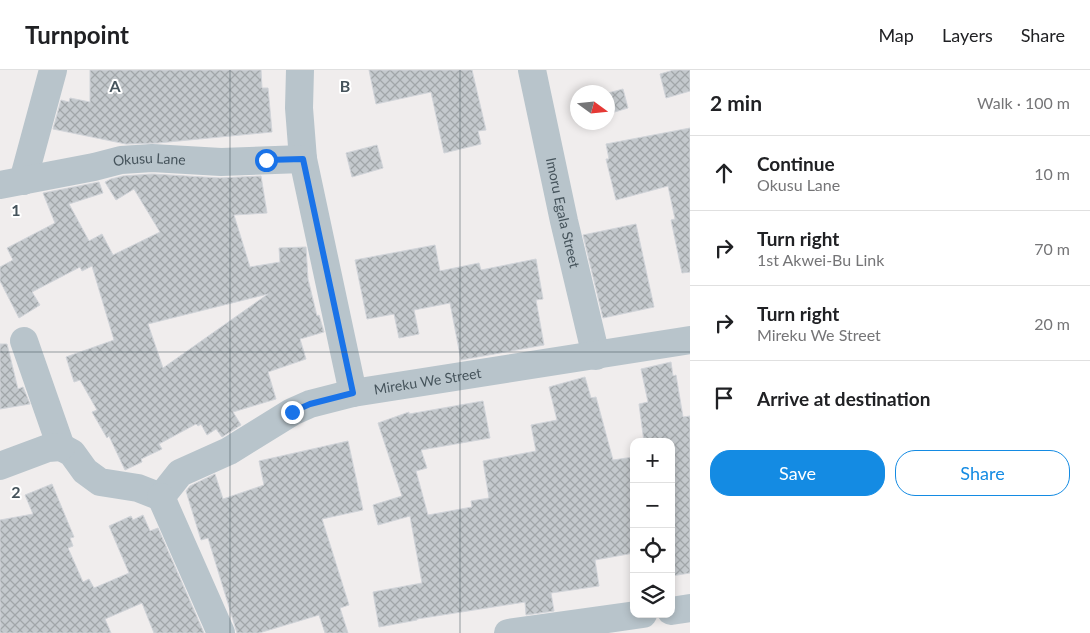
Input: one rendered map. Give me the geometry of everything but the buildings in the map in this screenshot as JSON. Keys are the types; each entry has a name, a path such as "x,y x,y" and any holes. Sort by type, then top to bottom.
{"street":[{"path":"12,183 54,70"},
{"path":"300,70 298,108 303,159 353,393"},
{"name":"Imoru Egala Street","path":"532,70 564,221 596,356"},
{"name":"Okusu Lane","path":"12,183 121,160 152,158 221,162 303,159"},
{"name":"Mireku We Street","path":"161,496 180,473 229,451 292,412 310,404 353,393 690,340"},
{"path":"24,341 62,447"},
{"path":"0,466 48,448 62,447 72,453 85,471 100,482 138,488 161,496 221,633"},
{"path":"675,610 690,608"},
{"path":"508,633 630,616"}],"route":[{"path":"266,160 303,159 353,393 329,398 292,412"}]}
